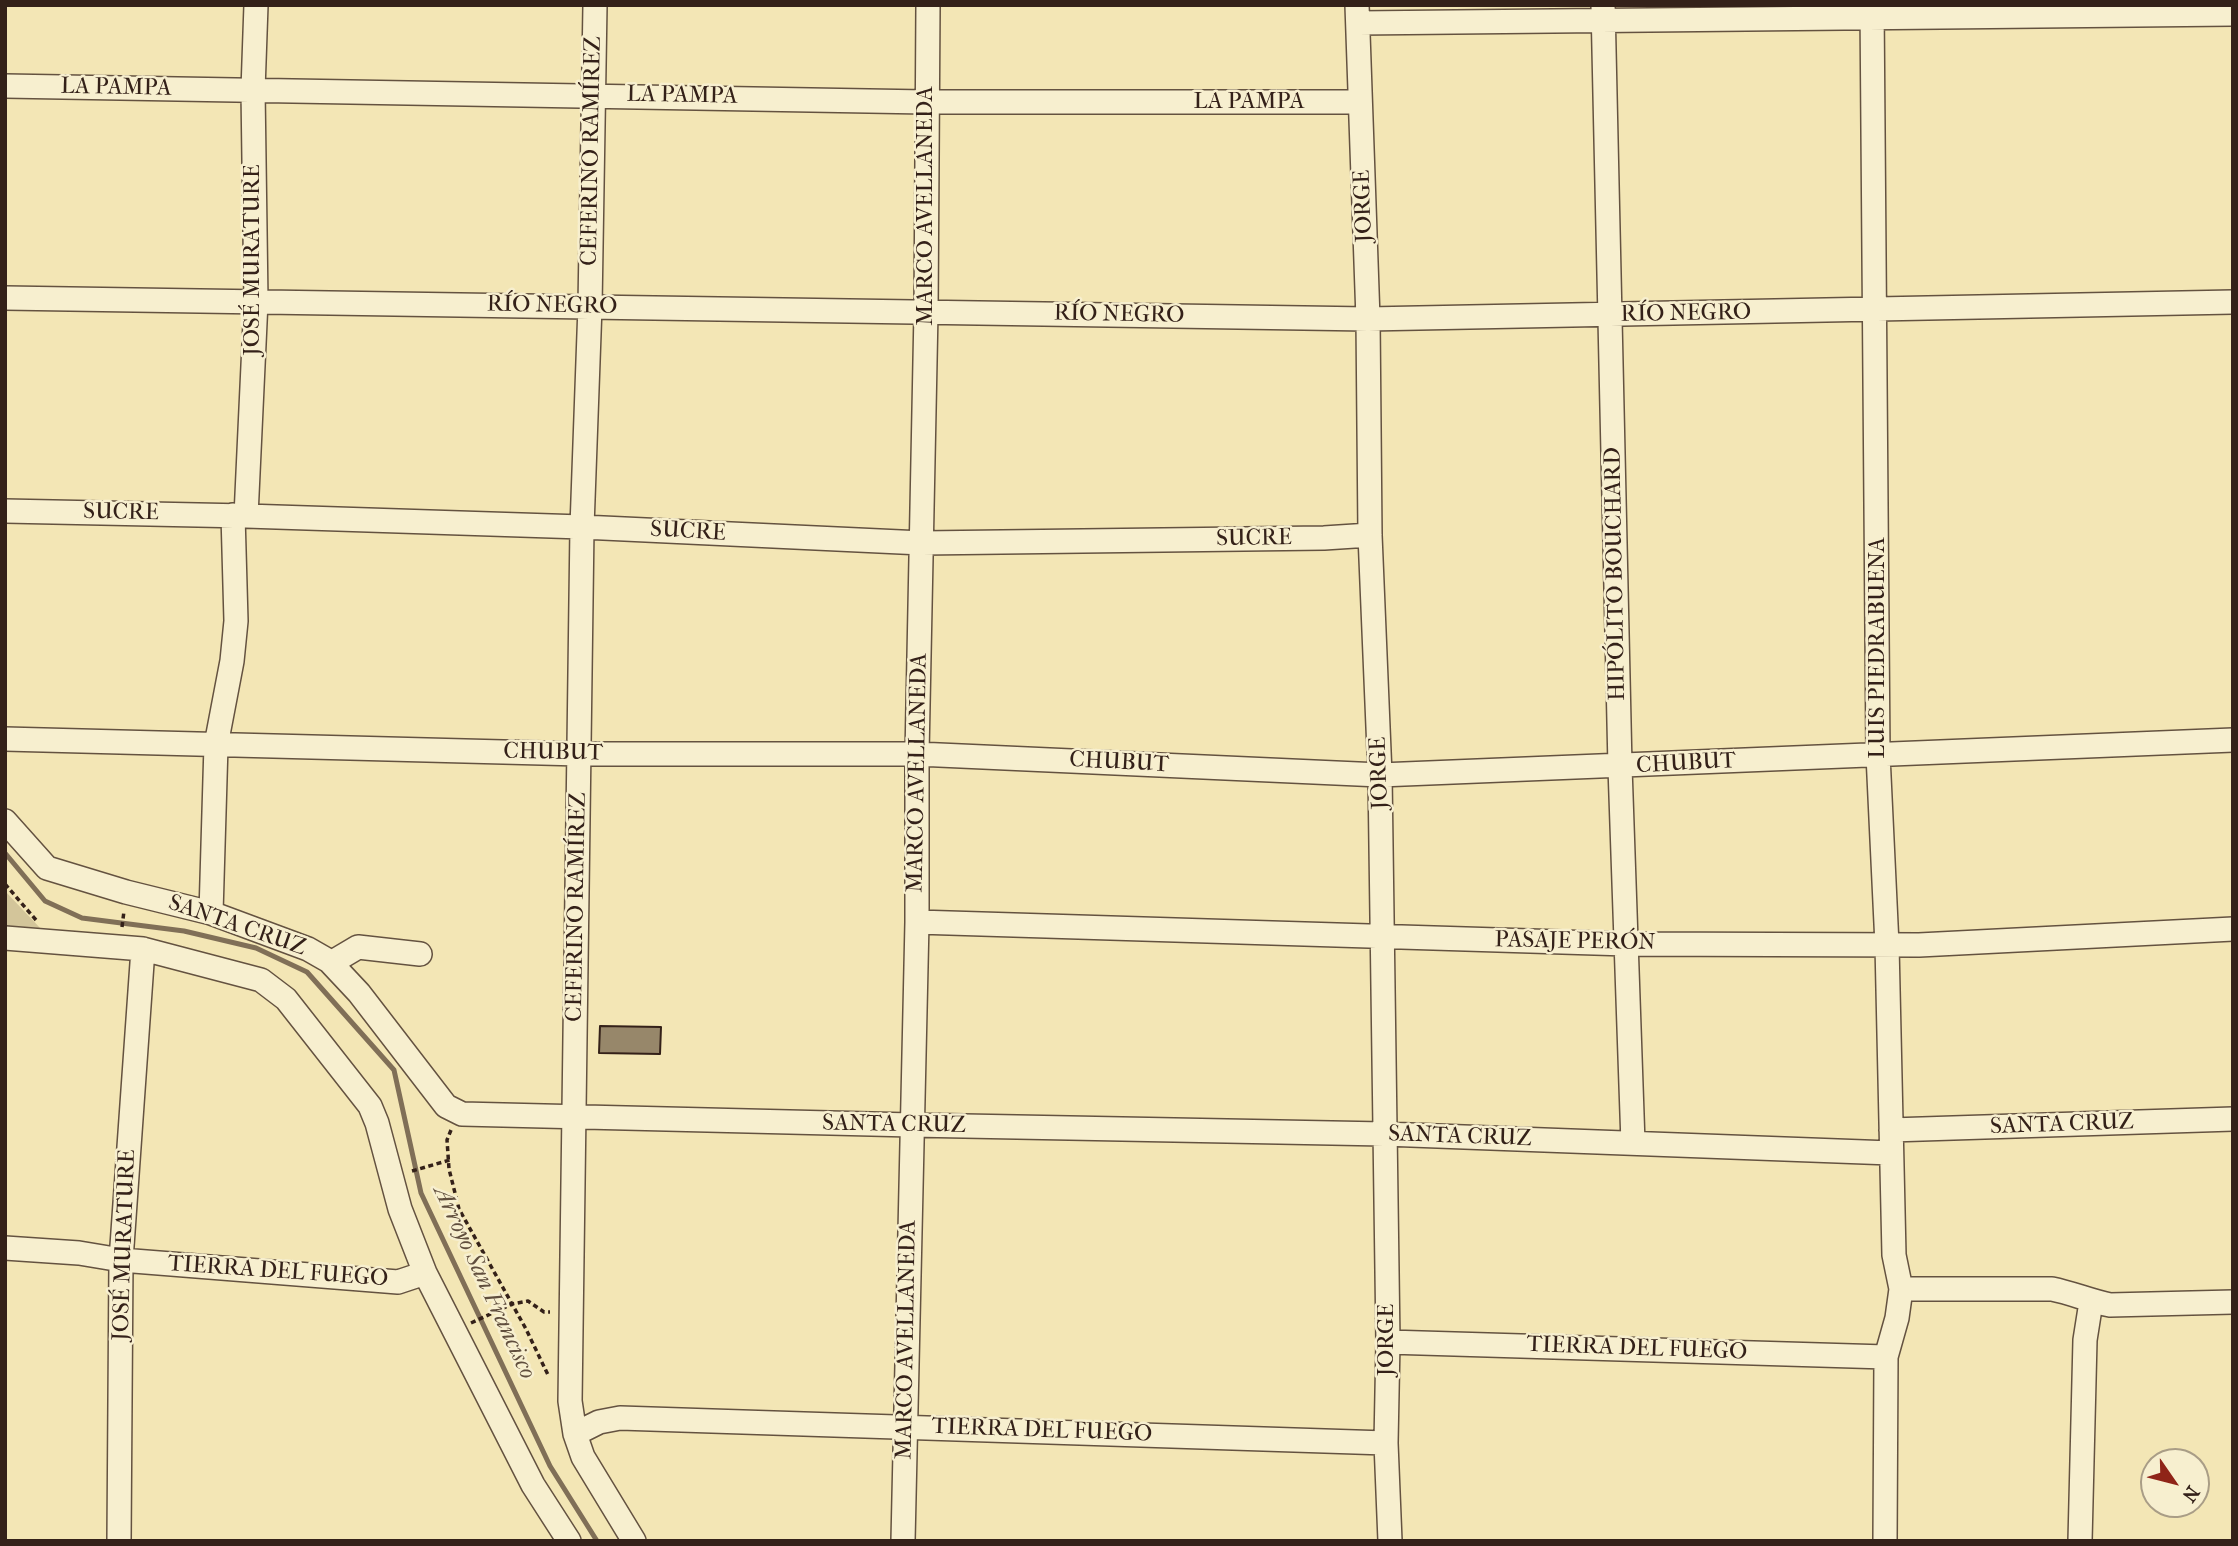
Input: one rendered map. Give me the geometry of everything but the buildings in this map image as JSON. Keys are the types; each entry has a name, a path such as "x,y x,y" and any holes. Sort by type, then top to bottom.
{"street":[{"name":"JOSÉ MURATURE","path":"211,913 216,745 232,661 236,621 239,515 256,301 253,90 256,5"},
{"name":"CEFERINO RAMÍREZ","path":"594,5 590,306 582,527 570,1401 575,1434 583,1457 634,1541"},
{"name":"MARCO AVELLANEDA","path":"903,1541 917,922 928,5"},
{"path":"1358,14 1872,11 2233,14"},
{"name":"LUIS PIEDRABUENA","path":"1872,11 1878,755 1887,945 1895,1255 1901,1289"},
{"name":"HIPÓLITO BOUCHARD","path":"1603,13 1620,767 1633,1143"},
{"name":"JORGE","path":"1358,14 1368,319 1370,535 1380,775 1387,1443 1391,1541"},
{"name":"LA PAMPA","path":"5,86 593,94 926,102 1360,102"},
{"name":"RÍO NEGRO","path":"5,298 1368,319 2233,302"},
{"name":"SUCRE","path":"5,511 239,515 922,543 1324,538 1370,535"},
{"name":"CHUBUT","path":"5,739 580,754 917,754 1380,775 2233,740"},
{"name":"SANTA CRUZ","path":"5,821 47,868 126,892 211,913 308,948 331,963 359,993 446,1107 459,1113 1384,1134 1633,1143 1891,1142 2233,1119"},
{"name":"PASAJE PERÓN","path":"917,922 1627,944 1887,945 2233,929"},
{"name":"SANTA CRUZ","path":"5,938 143,949 261,980 275,988 286,999 370,1106 400,1209 425,1273 533,1485 569,1541"},
{"path":"331,963 358,947 420,954"},
{"name":"JOSÉ MURATURE","path":"119,1541 121,1260 143,949"},
{"name":"TIERRA DEL FUEGO","path":"5,1248 398,1282 425,1273"},
{"path":"1885,1541 1886,1357 1897,1318 1901,1289 2052,1289 2068,1292 2091,1302 2110,1305 2233,1303"},
{"path":"2080,1541 2085,1340 2091,1302"},
{"name":"TIERRA DEL FUEGO","path":"1388,1342 1886,1357"},
{"name":"TIERRA DEL FUEGO","path":"575,1434 599,1422 620,1418 1387,1443"}],"path":[{"path":"120,935 124,910"},
{"path":"459,1113 447,1140 449,1169 459,1209 512,1304 552,1385"},
{"path":"391,1177 450,1160"},
{"path":"469,1324 512,1304 528,1301 544,1311 571,1312"}],"shaded area":[{"path":"5,891 42,930 5,926"}],"waterway":[{"name":"Arroyo San Francisco","path":"5,853 45,901 82,918 184,931 256,948 307,972 394,1070 421,1193 550,1466 597,1541"}]}
